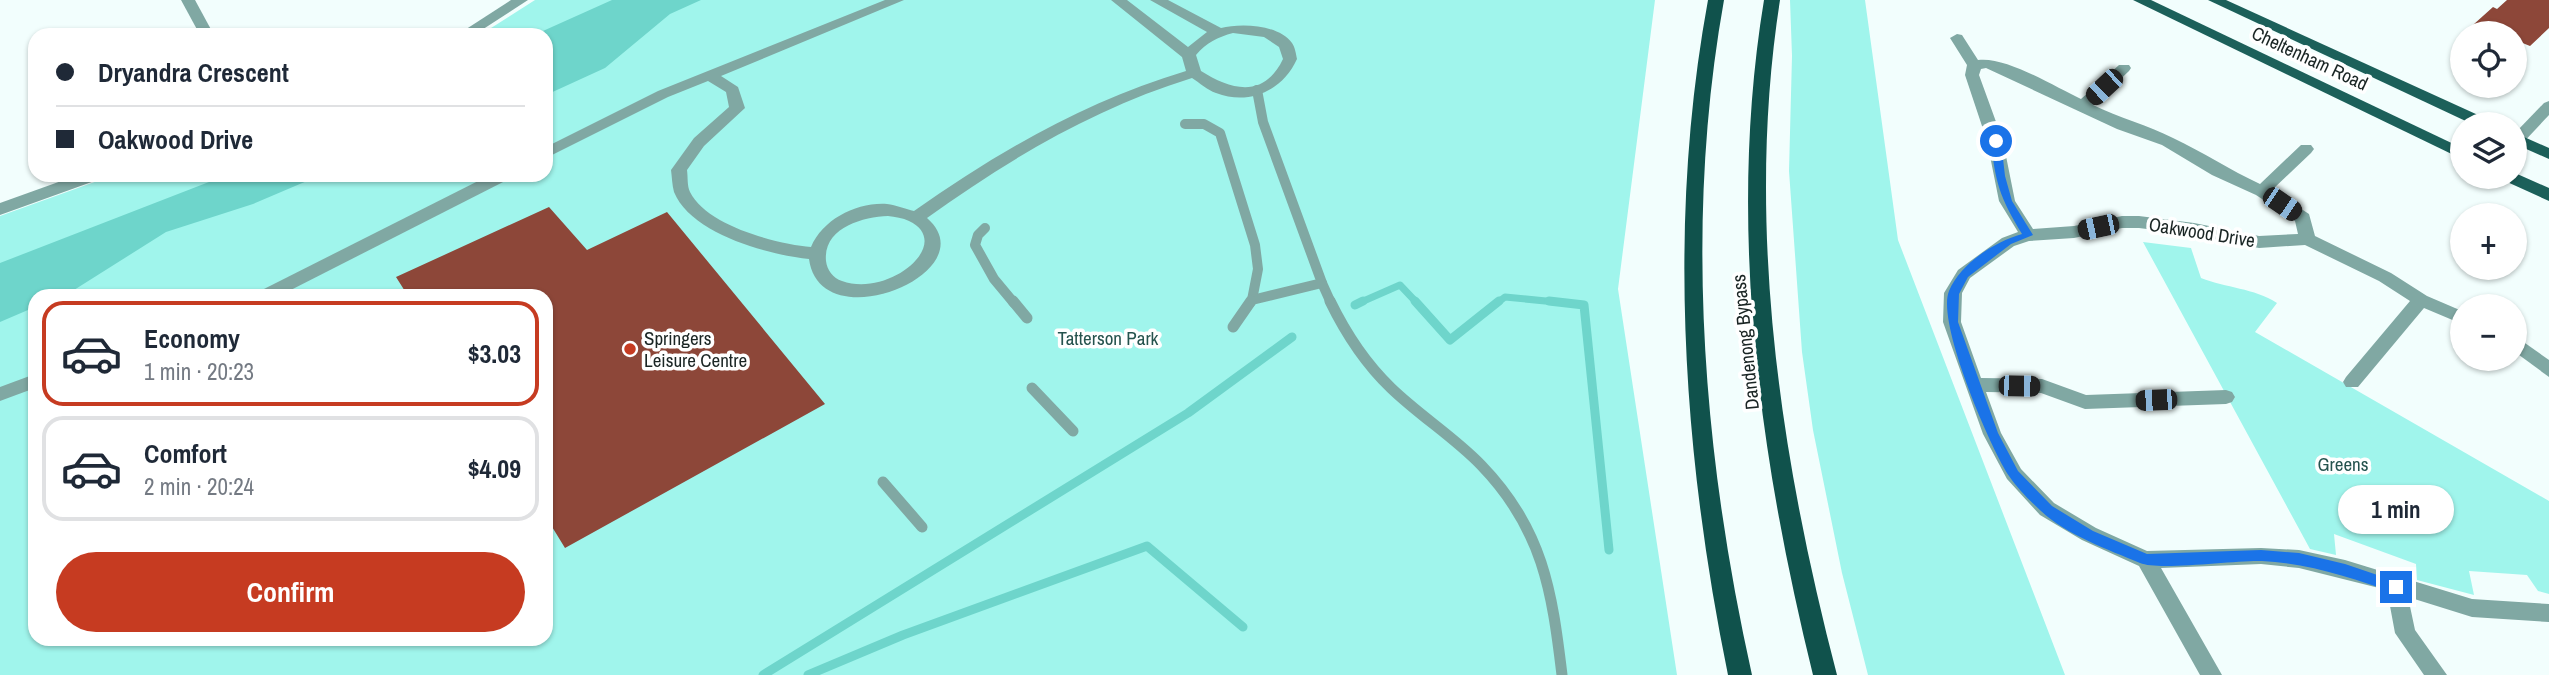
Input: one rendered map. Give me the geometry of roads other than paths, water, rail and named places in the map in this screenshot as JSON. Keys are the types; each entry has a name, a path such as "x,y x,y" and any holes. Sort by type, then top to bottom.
{"highway":[{"path":"1716,0 1697,117 1694,295 1701,413 1712,517 1729,629 1740,675"},
{"name":"Dandenong Bypass","path":"1772,0 1758,116 1757,206 1761,295 1788,505 1825,675"}],"main road":[{"name":"Cheltenham Road","path":"2140,0 2450,148"},
{"name":"Cheltenham Road","path":"2215,0 2458,112"},
{"path":"2527,145 2549,155"},
{"path":"2527,185 2549,195"}],"street":[{"path":"188,0 203,28"},
{"path":"475,28 521,0"},
{"path":"553,149 663,94 897,0"},
{"path":"1118,0 1189,55 1194,73 1203,81 1228,91 1257,90 1272,85 1283,77 1290,67 1291,57 1287,47 1278,38 1250,29 1218,32 1198,43 1189,55"},
{"path":"1157,0 1218,32"},
{"path":"1957,38 1973,65 1972,75 1996,141 2000,176 2007,201 2028,235"},
{"path":"1973,65 1987,63 2010,71 2122,125 2168,141 2218,171 2262,191 2303,218 2307,239"},
{"path":"2083,106 2124,68"},
{"path":"918,217 1013,151 1093,112 1194,73"},
{"path":"708,75 733,90 737,108 699,142 679,170 682,194 699,214 747,239 799,253 817,254"},
{"path":"2527,132 2543,121 2549,106"},
{"path":"2262,191 2306,149"},
{"path":"0,209 75,182"},
{"path":"278,289 489,182"},
{"path":"868,211 901,211 918,217 925,223 933,239 931,254 918,273 906,281 873,291 855,291 837,287 823,277 816,263 817,254 825,234 835,226 868,211"},
{"name":"Oakwood Drive","path":"2450,313 2307,239 2259,242 2152,222 2122,222 2074,232 2028,235 2008,242 1964,274 1953,293 1952,322 1992,434 2014,474 2048,509 2089,534 2146,560 2261,556 2299,559 2345,569 2396,587 2472,608 2549,613"},
{"path":"2352,382 2421,300"},
{"path":"2527,352 2549,370"},
{"path":"0,394 28,384"},
{"path":"1974,385 2042,386 2085,402 2226,397"},
{"path":"2146,560 2211,675"},
{"path":"2396,587 2405,633 2436,675"}],"lane":[{"path":"1257,90 1263,122 1339,324 1360,356 1392,390 1446,432 1493,477 1526,527 1549,586 1562,675"},
{"path":"1185,124 1199,122 1220,133 1255,245 1258,269 1252,300 1233,327"},
{"path":"985,228 978,235 975,245 994,279 1027,318"},
{"path":"1252,300 1322,283"},
{"path":"1032,388 1073,431"},
{"path":"883,482 922,527"}],"waterway":[{"path":"1359,303 1400,285 1417,303"},
{"path":"1497,303 1505,297 1566,303"},
{"path":"1359,303 1363,301"},
{"path":"1415,301 1450,340 1499,301"},
{"path":"1549,301 1584,305 1609,550"},
{"path":"1355,305 1359,303"},
{"path":"763,675 1188,413 1292,337"},
{"path":"808,675 903,635 1147,546 1243,627"}],"place":[{"name":"Springers Leisure Centre","path":"630,349"}],"park label":[{"name":"Tatterson Park","path":"1108,338"},
{"name":"Greens","path":"2343,464"}]}
